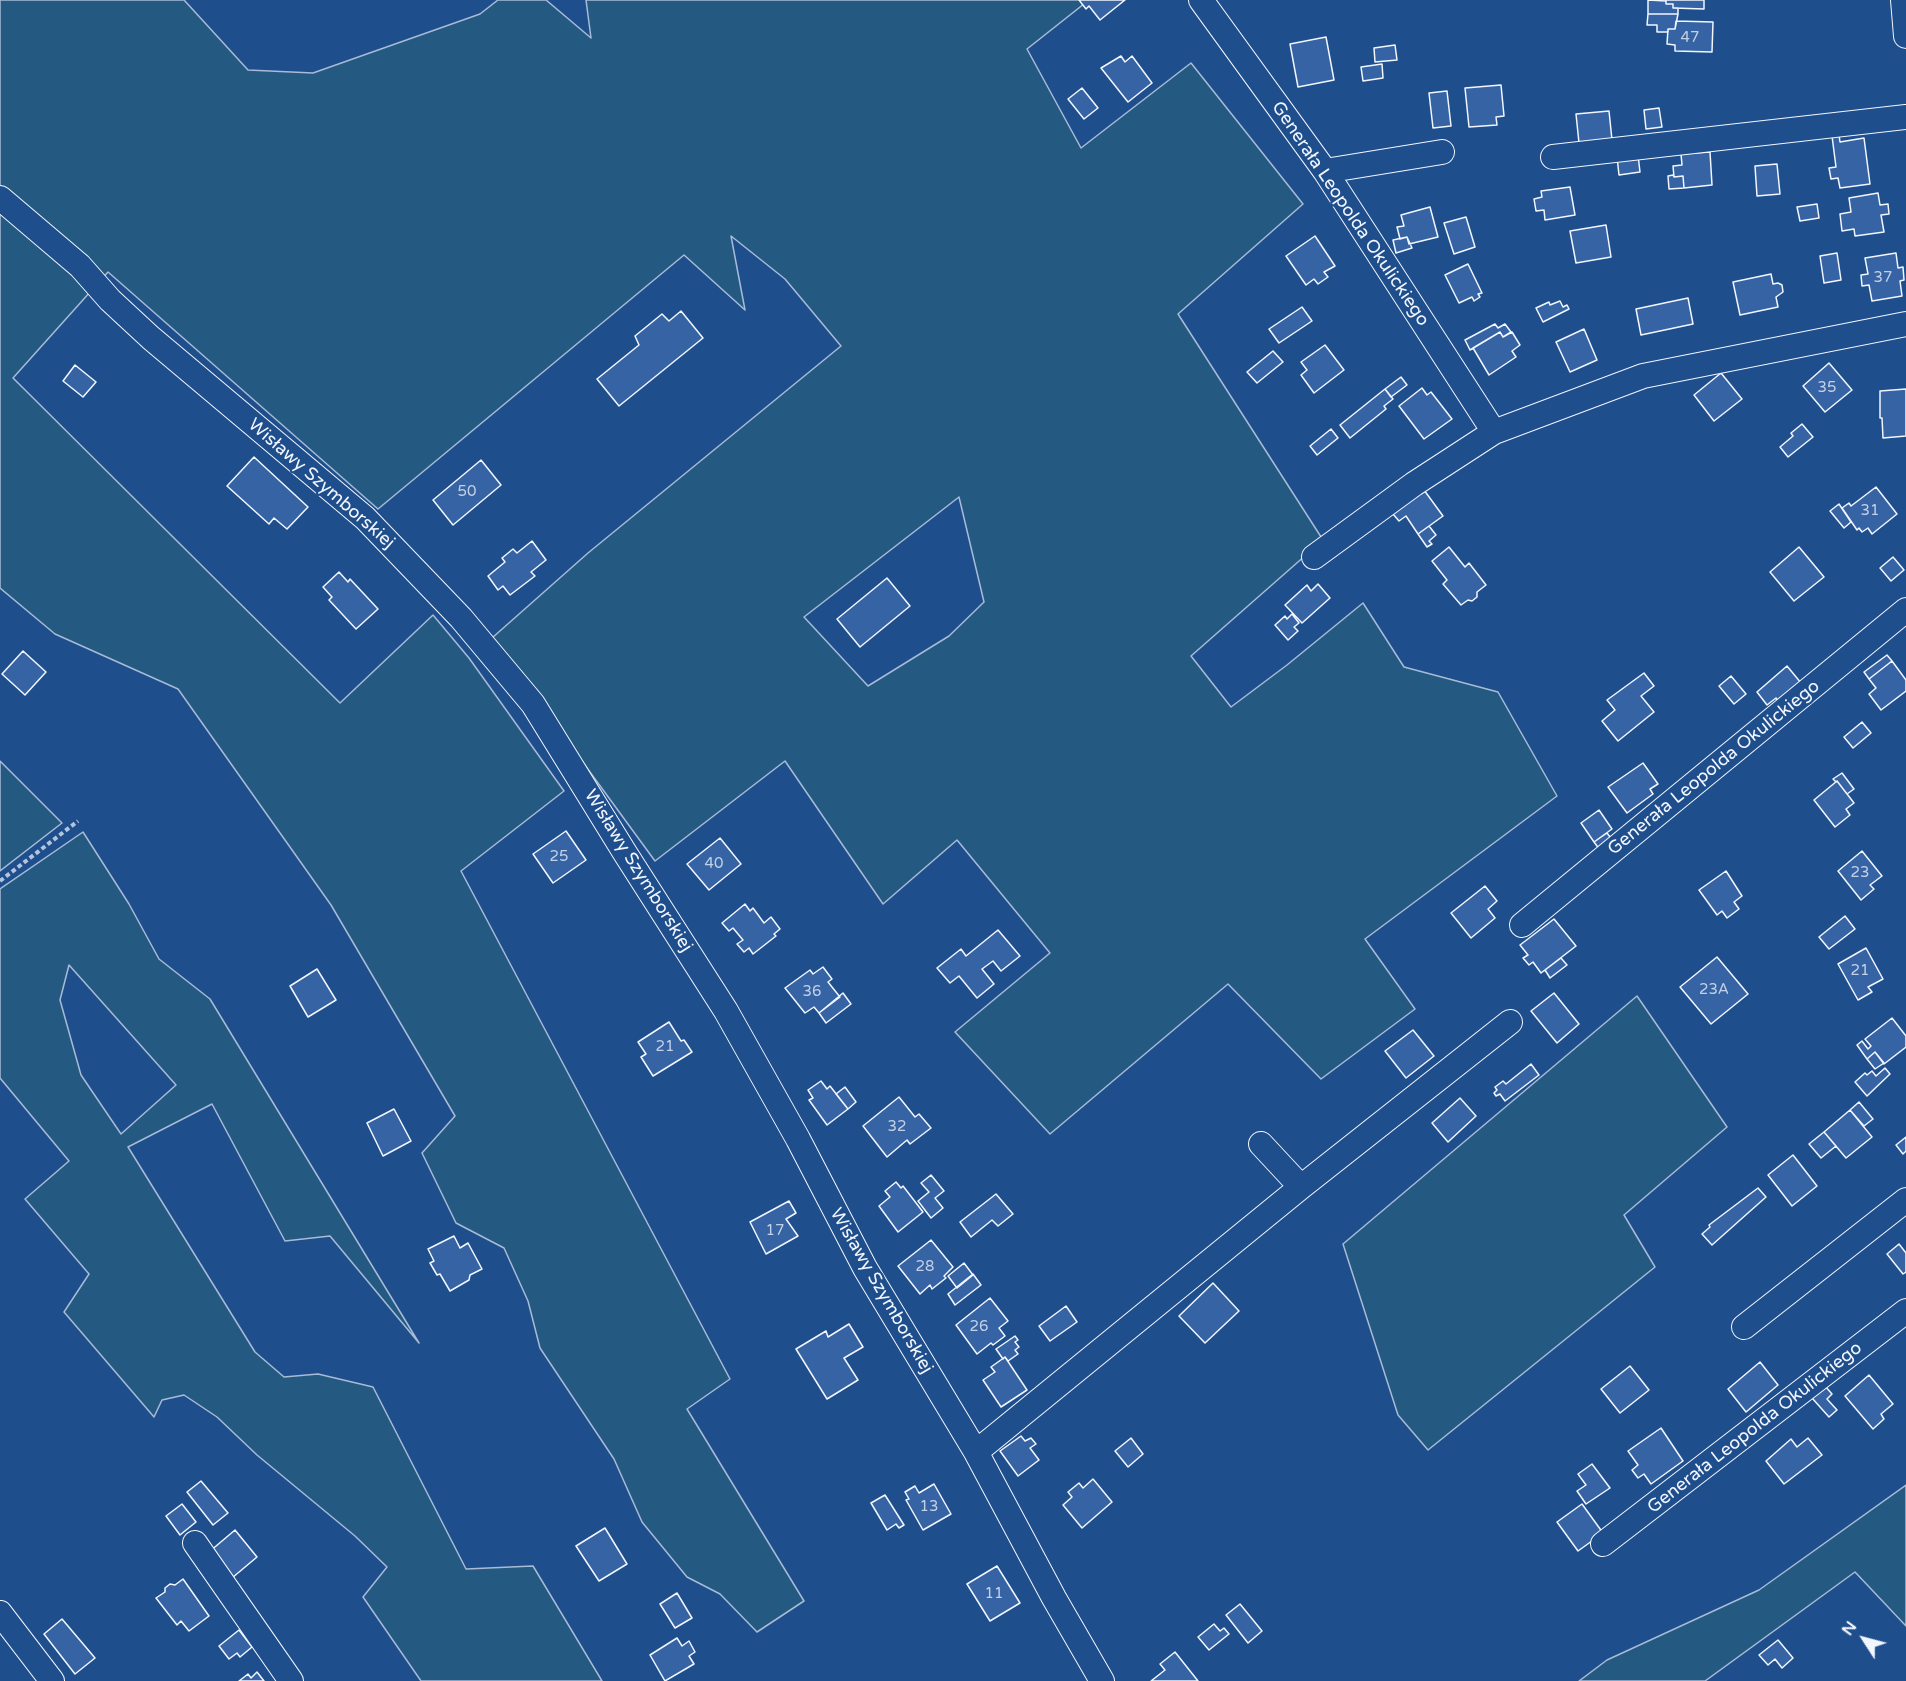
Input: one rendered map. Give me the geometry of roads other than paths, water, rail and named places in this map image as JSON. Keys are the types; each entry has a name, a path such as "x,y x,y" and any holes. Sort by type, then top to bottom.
{"street":[{"name":"Generała Leopolda Okulickiego","path":"1201,0 1325,171 1494,432"},
{"path":"1903,0 1906,36"},
{"path":"1553,158 1906,117"},
{"path":"1325,171 1442,152"},
{"name":"Wisławy Szymborskiej","path":"0,198 80,266 110,300 151,338 365,518 461,618 534,704 625,853 726,1011 798,1139 865,1268 976,1452 1053,1598 1102,1681"},
{"path":"1314,557 1414,484 1494,432 1643,376 1906,324"},
{"name":"Generała Leopolda Okulickiego","path":"1522,925 1906,610"},
{"path":"976,1452 1301,1187 1510,1022"},
{"path":"1261,1144 1301,1187"},
{"path":"1744,1327 1906,1200"},
{"name":"Generała Leopolda Okulickiego","path":"1603,1544 1906,1311"},
{"path":"195,1543 291,1681"},
{"path":"0,1613 52,1681"}]}
